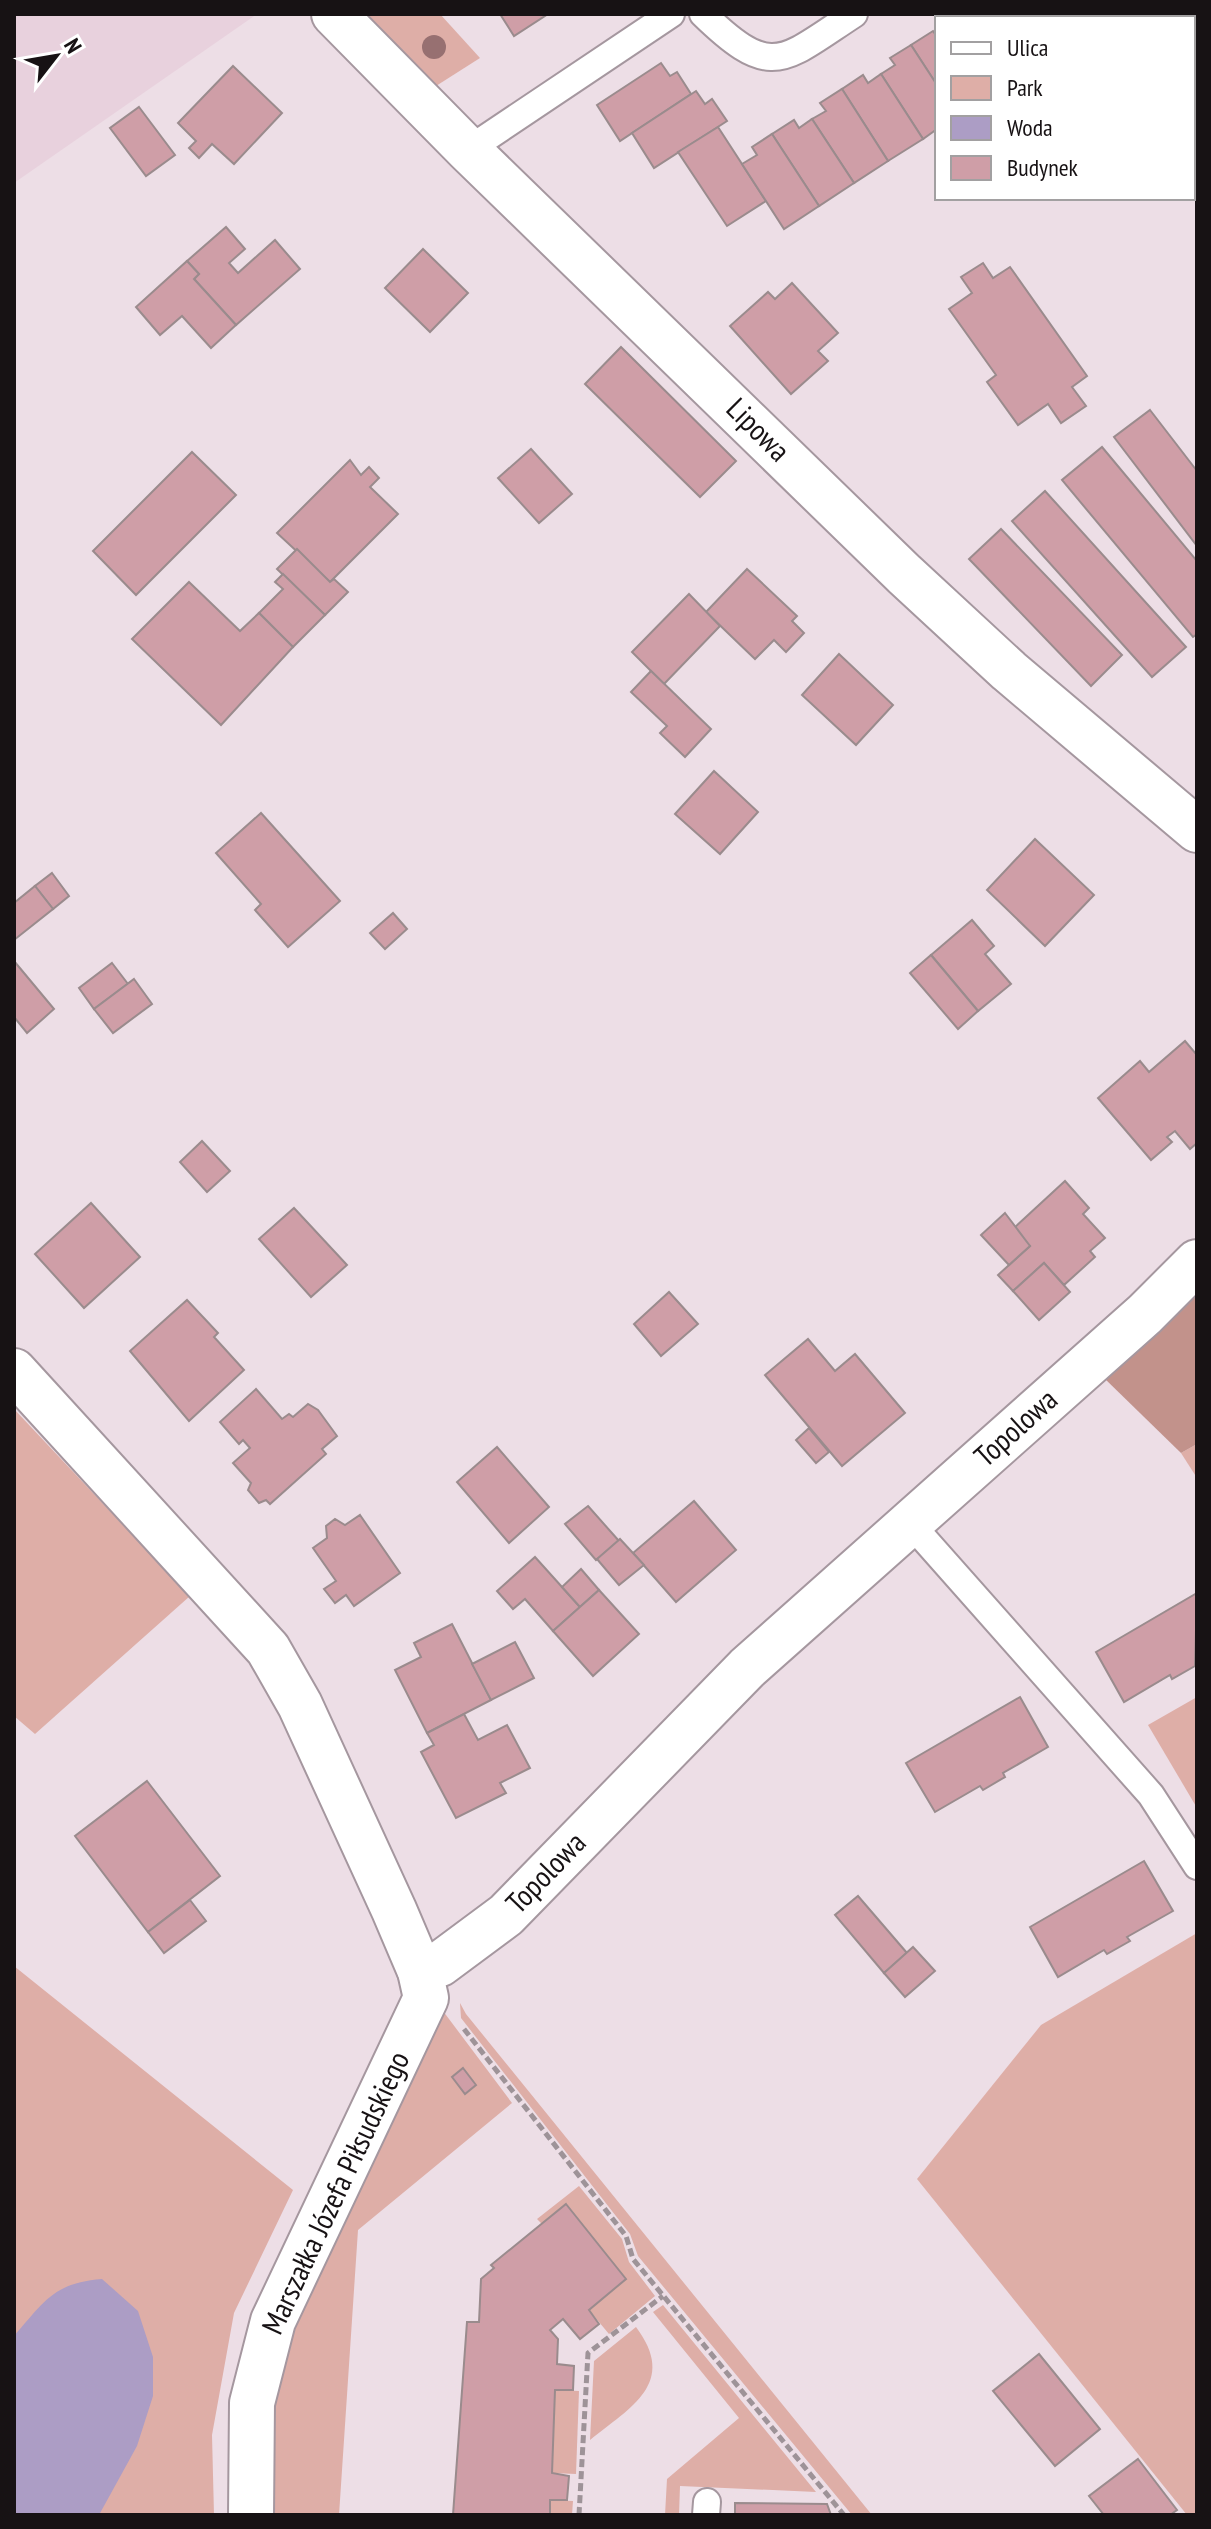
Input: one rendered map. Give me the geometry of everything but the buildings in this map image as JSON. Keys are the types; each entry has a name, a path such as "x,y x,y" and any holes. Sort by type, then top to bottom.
{"street":[{"name":"Lipowa","path":"334,14 468,150 904,574 1009,671 1196,827"},
{"name":"Topolowa","path":"430,1967 506,1915 747,1668 1145,1314 1197,1262"},
{"path":"14,1371 268,1649 300,1705 430,1967"},
{"name":"Marszałka Józefa Piłsudskiego","path":"251,2515 249,2443 259,2363 291,2281 426,1998 430,1967"}],"lane":[{"path":"468,150 671,14"},
{"path":"703,14 733,43 755,56 778,59 799,50 854,14"},
{"path":"910,1523 1151,1795 1197,1866"}],"path":[{"path":"430,1967 454,2017 626,2236 633,2259 844,2515"},
{"path":"579,2515 588,2353 663,2296"}],"shaded area":[{"path":"14,14 257,14 14,183"},
{"path":"1197,1286 1197,1444 1181,1453 1103,1377"}],"green space":[{"path":"365,14 440,14 480,58 436,86"},
{"path":"14,1409 190,1596 35,1734 14,1716"},
{"path":"1197,1444 1197,1478 1181,1453"},
{"path":"1197,1697 1197,1808 1148,1725"},
{"path":"1197,1933 1197,2515 1187,2515 917,2179 1041,2025"},
{"path":"14,1966 293,2190 234,2313 212,2435 214,2515 14,2515"},
{"path":"460,2003 872,2515 852,2515 638,2256 630,2234 461,2018"},
{"path":"443,2011 512,2103 358,2230 339,2515 271,2515 272,2410 296,2318"},
{"path":"579,2186 622,2239 629,2262 655,2296 609,2334 589,2310 626,2279 566,2205 542,2224 537,2219"},
{"path":"663,2305 816,2492 680,2486 679,2515 665,2515 667,2479 739,2418 653,2312"},
{"path":"636,2327 648,2347 651,2379 634,2405 590,2440 594,2361"},
{"path":"555,2390 579,2391 576,2474 552,2473"},
{"path":"550,2500 573,2501 572,2515 550,2515"}],"water":[{"path":"102,2279 138,2311 153,2357 153,2396 137,2446 99,2515 14,2515 14,2336 51,2296 72,2285"}]}
